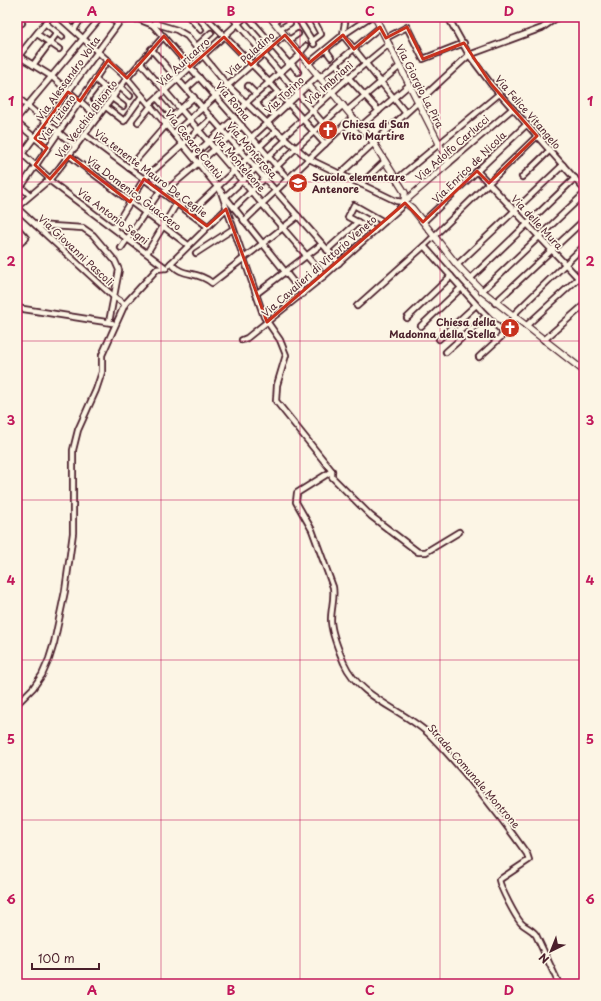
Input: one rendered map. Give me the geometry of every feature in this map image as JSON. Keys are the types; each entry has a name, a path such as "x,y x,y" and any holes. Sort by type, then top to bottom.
{"street":[{"path":"50,17 18,57 51,76 98,117"},
{"name":"Via Cesare Cantù","path":"59,17 127,78 183,144 303,294"},
{"path":"74,30 82,17"},
{"path":"17,118 101,17"},
{"path":"110,17 117,21 138,19 182,33 196,47 228,86 284,138 309,159 396,201 404,202 424,222 457,265 482,292 584,371"},
{"path":"154,24 158,17"},
{"path":"189,17 201,30"},
{"path":"232,17 323,123"},
{"name":"Via Auricarro","path":"138,122 150,105 165,90 245,17"},
{"path":"248,17 298,72"},
{"path":"280,17 272,19 373,142 405,193 404,202"},
{"path":"297,17 313,43 321,34 312,17"},
{"path":"346,17 343,35 405,112"},
{"path":"309,64 343,35 370,17"},
{"name":"Via Giorgio La Pira","path":"375,17 449,163"},
{"name":"Via Felice Vitangelo","path":"448,17 464,43 469,55 498,94 584,189"},
{"path":"340,174 418,100 469,55 542,28 558,17"},
{"path":"210,18 224,37 269,82 325,144"},
{"path":"17,19 22,22"},
{"name":"Via Alessandro Volta","path":"17,161 98,52 117,21"},
{"path":"45,23 62,37"},
{"path":"280,29 290,23"},
{"name":"Via Roma","path":"154,24 216,96 226,104 235,118 288,178"},
{"name":"Via Torino","path":"226,161 308,85 336,64 380,26"},
{"path":"386,38 407,27 424,59 464,43"},
{"path":"33,65 57,33"},
{"path":"196,47 211,33"},
{"path":"37,34 59,50"},
{"path":"289,40 298,34"},
{"name":"Via Paladino","path":"174,133 285,35"},
{"name":"Via Vecchia Bitonto","path":"17,207 49,179 70,156 127,78 164,36"},
{"name":"Via Imbriani","path":"225,197 268,156 312,110 389,44"},
{"path":"240,112 246,103 290,64 306,46"},
{"name":"Via Monterosa","path":"152,49 339,263"},
{"path":"326,50 331,57"},
{"name":"Via Tiziano","path":"19,185 35,165 108,60"},
{"name":"Via Monteleone","path":"140,62 284,227 324,276"},
{"path":"336,64 379,111"},
{"path":"348,110 400,66"},
{"path":"188,87 199,77"},
{"path":"95,79 123,106"},
{"path":"360,126 410,84"},
{"path":"308,85 322,101"},
{"path":"248,86 256,94"},
{"path":"94,100 104,87"},
{"path":"120,87 130,96"},
{"path":"275,115 264,103 278,92"},
{"path":"397,179 498,94"},
{"path":"106,107 124,121 142,96"},
{"path":"17,97 76,146"},
{"path":"129,168 166,124 194,97"},
{"path":"157,98 169,112"},
{"path":"234,208 343,105"},
{"name":"Via Adolfo Carlucci","path":"404,202 512,109"},
{"path":"244,221 354,117"},
{"path":"114,228 144,179 212,118"},
{"path":"192,156 235,118"},
{"path":"17,123 47,148"},
{"name":"Via Enrico de Nicola","path":"424,222 526,124"},
{"path":"121,248 145,213 162,192 199,164 242,126"},
{"path":"190,213 276,131"},
{"name":"Via tenente Mauro De Ceglie","path":"85,135 207,226"},
{"path":"357,306 424,246 537,136"},
{"name":"Via Antonio Segni","path":"17,150 49,179 166,268"},
{"path":"522,177 550,150"},
{"name":"Via Domenico Guaccero","path":"70,156 188,245"},
{"path":"361,184 385,161"},
{"path":"457,265 563,165"},
{"name":"Via delle Mura","path":"477,171 584,284"},
{"path":"470,279 575,178"},
{"path":"19,185 30,195"},
{"path":"221,192 267,322 280,340 286,354 277,385 276,402 332,471 332,476 371,516 418,552 426,552 459,532"},
{"path":"482,292 584,194"},
{"name":"Via Cavalieri di Vittorio Veneto","path":"242,340 247,338 303,294 339,263 404,202"},
{"path":"146,253 164,227 177,203"},
{"path":"374,231 348,217 354,205 384,222"},
{"name":"Via Giovanni Pascoli","path":"17,207 114,297 125,304"},
{"path":"17,704 33,688 42,675 51,654 65,591 73,533 73,450 78,430 96,390 102,372 102,355 115,323 125,304 157,269 166,268 207,226 226,209"},
{"path":"171,263 180,271 205,277 212,283 298,216"},
{"path":"495,303 584,220"},
{"path":"327,250 358,222"},
{"path":"36,225 83,228 87,230 118,266 109,322"},
{"path":"17,228 26,238 17,246"},
{"path":"196,254 233,229"},
{"path":"256,294 322,244"},
{"path":"424,246 486,316 502,331"},
{"path":"479,357 502,336 502,331 513,317 584,246"},
{"path":"526,326 584,273"},
{"path":"407,318 451,276"},
{"path":"421,326 461,288"},
{"path":"439,339 476,305"},
{"path":"544,340 584,305"},
{"path":"17,308 115,323"},
{"path":"446,352 486,316"},
{"name":"Strada Comunale Montrone","path":"332,471 297,493 295,498 312,530 333,587 334,596 331,620 345,664 352,677 365,690 417,723 432,737 499,815 527,854 529,860 499,880 501,888 522,924 531,928 536,935 559,984"}],"highlighted area":[{"path":"380,27 386,38 407,27 423,59 464,43 491,84 537,136 489,183 477,171 423,222 405,203 267,322 226,209 207,226 144,179 130,202 70,156 50,179 35,165 47,148 35,138 68,92 80,101 108,60 127,78 164,36 190,67 224,37 251,65 285,35 309,63 343,35 354,49"}],"place":[{"name":"Chiesa di San Vito Martire","path":"328,130"},
{"name":"Scuola elementare Antenore","path":"298,183"},
{"name":"Chiesa della Madonna della Stella","path":"510,328"}]}
